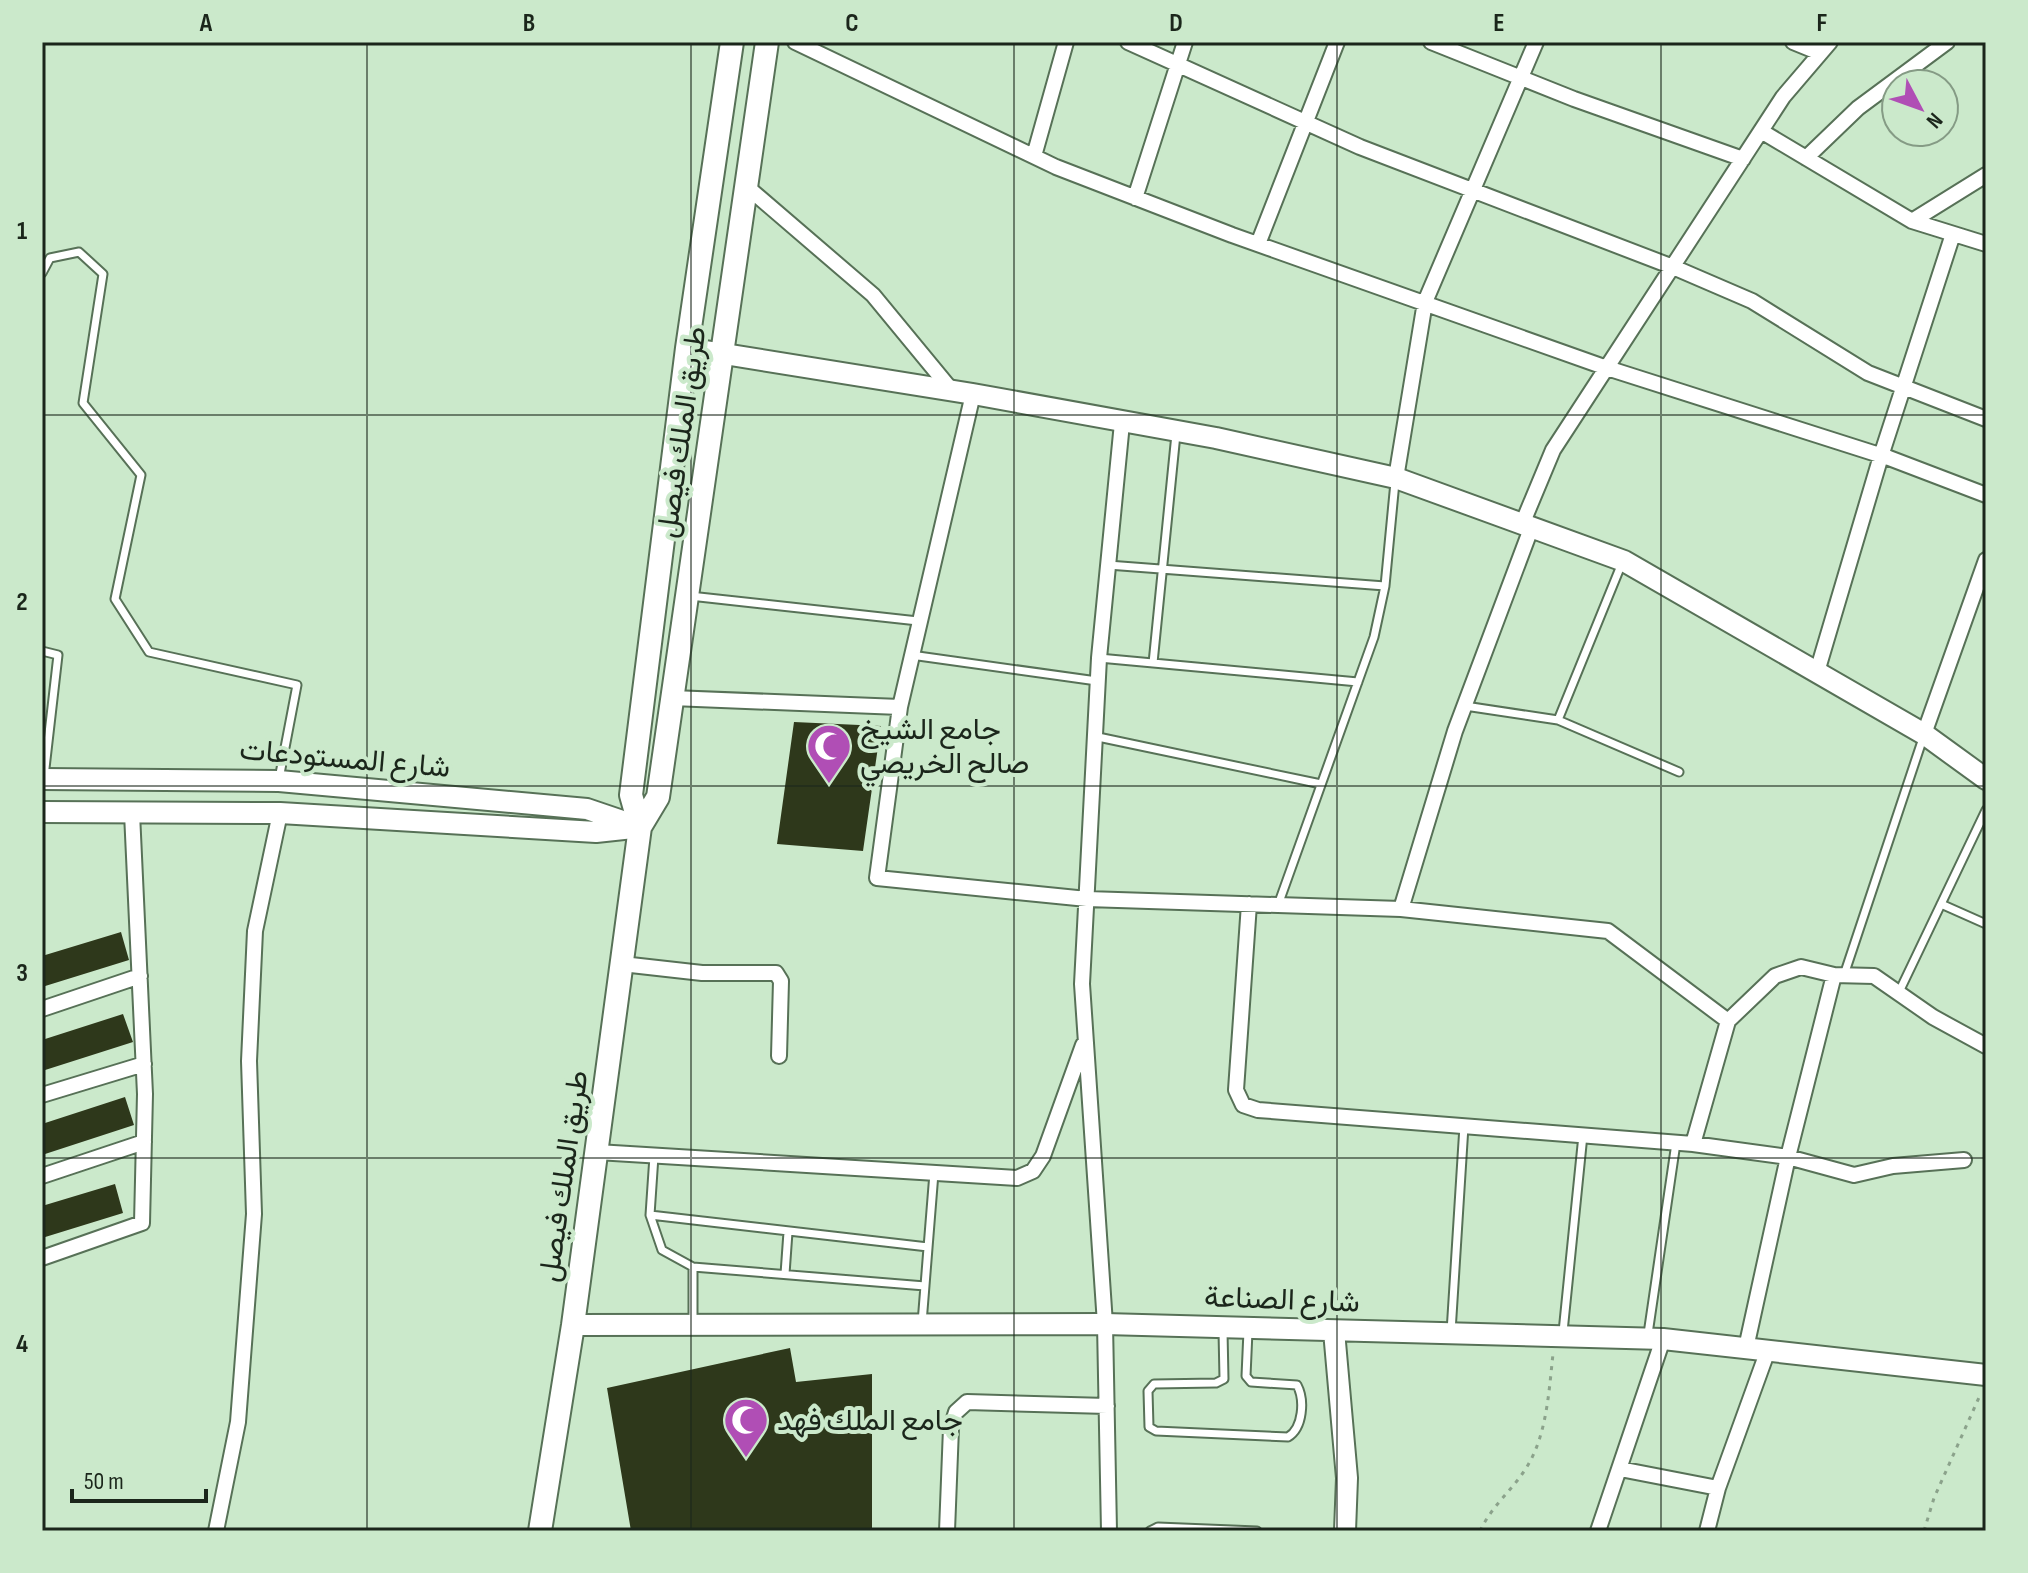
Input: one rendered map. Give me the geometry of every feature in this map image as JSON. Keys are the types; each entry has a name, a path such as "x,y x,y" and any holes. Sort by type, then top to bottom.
{"main road":[{"name":"طريق الملك فيصل","path":"540,1531 573,1325 640,827 631,795 687,348 732,42"},
{"name":"طريق الملك فيصل","path":"640,827 658,797 724,357 767,42"}],"street":[{"path":"795,42 1034,156 1135,198 1607,368 1881,456 1986,495"},
{"path":"1034,156 1066,42"},
{"path":"1128,42 1305,122 1752,301 1868,373 1986,419"},
{"path":"1135,198 1185,42"},
{"path":"1258,244 1337,42"},
{"path":"1431,42 1743,159"},
{"path":"1396,478 1425,302 1536,42"},
{"path":"1401,909 1464,706 1553,450 1783,97 1825,48 1793,42"},
{"path":"1806,158 1858,108 1947,42"},
{"path":"1761,131 1912,221 1986,244"},
{"path":"1912,221 1986,175"},
{"path":"746,186 873,295 963,393"},
{"path":"1817,672 1881,456 1953,234"},
{"path":"687,348 724,357 963,393 1176,432 1396,478 1624,561 1924,734 1986,779"},
{"path":"963,393 900,707 877,878 1087,899 1401,909 1608,931 1728,1021"},
{"path":"1109,1531 1105,1324 1082,984 1098,737 1099,658 1122,423"},
{"path":"1924,734 1986,560"},
{"path":"672,698 900,707"},
{"name":"شارع المستودعات","path":"43,779 279,781 587,809 640,827"},
{"path":"42,812 280,813 596,832 640,827"},
{"path":"42,1258 142,1223 144,1064 132,813"},
{"path":"216,1531 238,1422 254,1214 249,1061 255,931 280,813"},
{"path":"1249,904 1236,1090 1243,1105 1258,1110 1693,1144 1788,1157 1854,1175 1893,1166 1964,1160"},
{"path":"622,964 702,973 776,973 781,981 779,1056"},
{"path":"1693,1144 1728,1021 1775,976 1801,967 1839,975 1874,976 1933,1017 1986,1046"},
{"path":"1746,1348 1788,1157 1839,975"},
{"path":"42,1009 140,976"},
{"path":"597,1152 1017,1178 1033,1171 1043,1156 1085,1041"},
{"path":"42,1095 144,1064"},
{"path":"42,1176 144,1142"},
{"name":"شارع الصناعة","path":"573,1325 1105,1324 1655,1339 1986,1375"},
{"path":"1334,1331 1347,1478 1345,1531"},
{"path":"1598,1531 1620,1469 1655,1339"},
{"path":"1707,1531 1718,1488 1768,1350"},
{"path":"947,1531 951,1428 956,1412 967,1402 1107,1406"},
{"path":"1620,1469 1718,1488"}],"lane":[{"path":"42,273 50,258 79,252 103,274 83,403 141,475 115,599 149,652 297,685 279,781"},
{"path":"1153,663 1176,432"},
{"path":"1278,905 1374,637 1385,586 1396,478"},
{"path":"1558,720 1624,561"},
{"path":"1108,565 1385,586"},
{"path":"687,596 918,621"},
{"path":"42,651 58,655 43,779"},
{"path":"911,655 1099,681"},
{"path":"1099,658 1358,682"},
{"path":"1464,706 1558,720 1679,772"},
{"path":"1839,975 1924,734"},
{"path":"1098,737 1321,784"},
{"path":"1898,993 1986,810"},
{"path":"1941,904 1986,924"},
{"path":"1451,1334 1464,1126"},
{"path":"1559,1336 1583,1135"},
{"path":"1655,1339 1676,1143"},
{"path":"654,1156 650,1215 662,1250 693,1267 925,1286"},
{"path":"922,1324 934,1173"},
{"path":"650,1215 928,1247"},
{"path":"785,1274 788,1232"},
{"path":"693,1267 693,1325"},
{"path":"1223,1328 1224,1379 1216,1383 1154,1384 1148,1391 1149,1427 1156,1431 1288,1437 1295,1433 1300,1424 1300,1391 1297,1385 1259,1384 1246,1376 1248,1328"},
{"path":"1150,1531 1158,1527 1257,1531"}],"path":[{"path":"1480,1531 1489,1512 1529,1464 1546,1414 1559,1336"},
{"path":"1924,1531 1934,1498 1986,1382"}],"building":[{"name":"جامع الشيخ صالح الخريصي","path":"794,722 881,726 863,851 777,844"},
{"path":"121,932 129,960 42,987 42,956"},
{"path":"123,1014 133,1042 42,1071 42,1040"},
{"path":"125,1097 134,1125 42,1155 42,1124"},
{"path":"115,1184 123,1213 42,1238 42,1206"},
{"name":"جامع الملك فهد","path":"790,1348 796,1382 872,1374 872,1531 631,1531 607,1388"}],"place":[{"name":"جامع الشيخ صالح الخريصي","path":"829,785"},
{"name":"جامع الملك فهد","path":"746,1459"}]}
